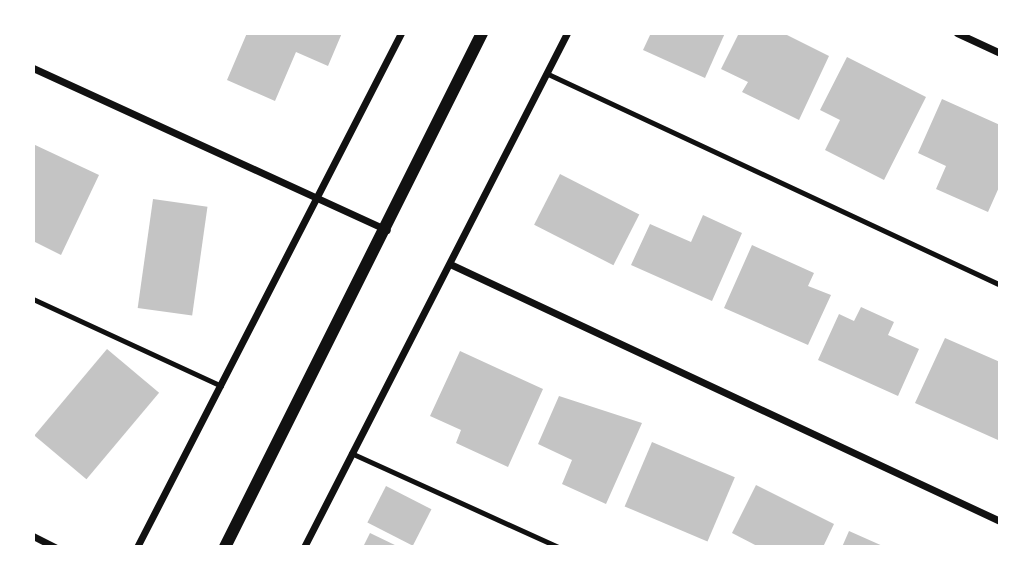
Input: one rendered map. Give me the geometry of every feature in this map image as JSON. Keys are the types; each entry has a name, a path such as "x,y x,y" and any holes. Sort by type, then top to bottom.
{"street":[{"path":"137,547 318,200 401,33"},
{"path":"225,547 387,230 482,33"},
{"path":"304,547 567,33"},
{"path":"957,33 1000,53"},
{"path":"33,68 387,230"},
{"path":"450,264 1000,521"},
{"path":"33,537 55,547"}],"lane":[{"path":"548,74 1000,285"},
{"path":"33,299 221,386"},
{"path":"351,453 558,547"}],"building":[{"path":"247,33 342,33 328,66 296,52 275,101 227,80"},
{"path":"651,33 725,33 705,78 643,50"},
{"path":"739,33 783,33 829,56 799,120 742,92 748,82 721,69"},
{"path":"847,57 926,97 884,180 825,150 840,120 820,110"},
{"path":"942,99 1000,125 1000,185 988,212 936,189 946,166 918,153"},
{"path":"33,144 99,175 61,255 33,241"},
{"path":"560,174 639,214 613,265 534,225"},
{"path":"153,199 207,207 192,316 138,308"},
{"path":"703,215 742,233 712,301 631,265 650,224 691,242"},
{"path":"752,245 814,273 808,286 831,295 808,345 724,308"},
{"path":"861,307 894,322 888,335 919,349 898,396 818,360 839,314 854,321"},
{"path":"945,338 1000,362 998,440 915,403"},
{"path":"107,349 159,393 86,479 34,436"},
{"path":"460,351 543,389 508,467 456,443 461,430 430,416"},
{"path":"559,396 642,423 606,504 562,484 572,460 538,444"},
{"path":"652,442 735,477 707,542 625,506"},
{"path":"756,485 834,524 823,547 759,547 732,533"},
{"path":"386,486 431,509 413,546 367,523"},
{"path":"849,531 885,547 842,547"},
{"path":"370,533 399,547 363,547"}]}
